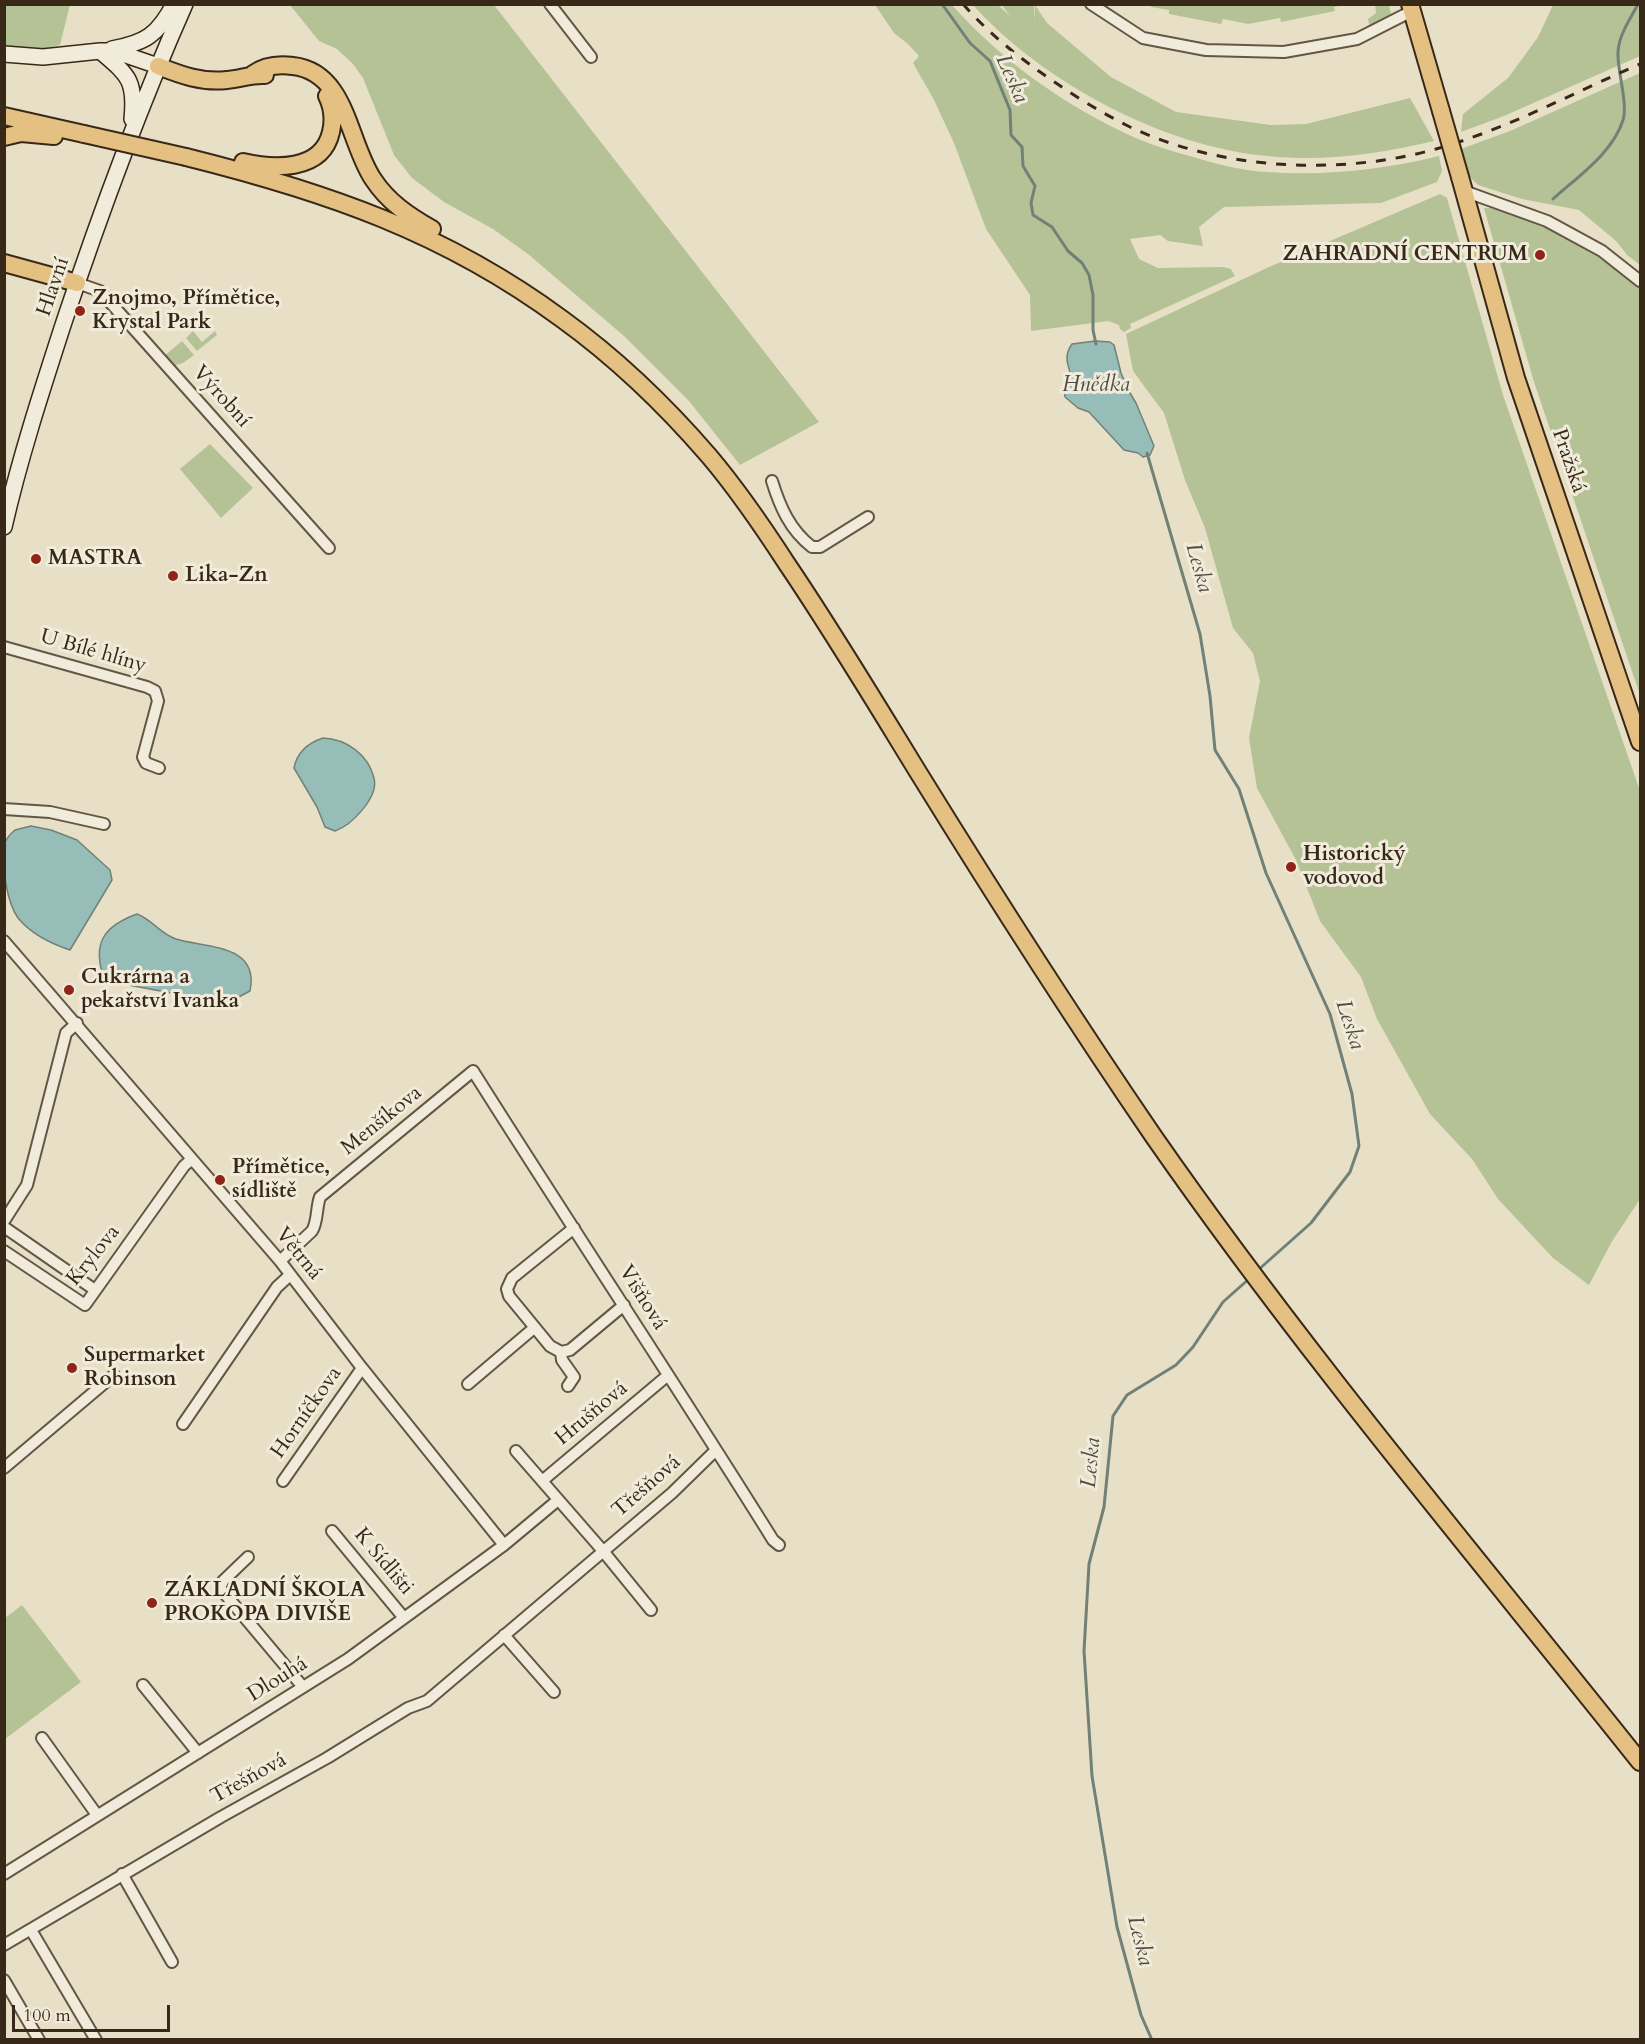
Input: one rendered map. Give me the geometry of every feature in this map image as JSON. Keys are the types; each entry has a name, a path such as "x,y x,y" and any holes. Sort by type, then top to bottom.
{"main road":[{"path":"4,54 43,57 129,46 146,39 163,24 174,4"},
{"name":"Hlavní","path":"4,527 21,457 77,283 131,134 185,4"},
{"name":"Pražská","path":"1411,8 1516,378 1641,742"},
{"path":"100,51 114,51 203,81 291,72 312,80 328,98 333,119 330,137 322,150 303,163 283,166 253,164 200,152 186,157"},
{"path":"100,51 125,73 131,86 134,100 131,134"},
{"path":"254,75 260,70 287,65 304,68 322,78 333,90 366,168 382,191 412,217 495,264 528,295"},
{"path":"4,116 186,157 306,189 389,220 454,251 528,295 576,329 655,398 711,458 766,532 827,624 976,866 1068,1009 1244,1261 1273,1301 1641,1762"},
{"path":"4,137 21,134 63,137 83,134"},
{"path":"4,263 77,283"}],"street":[{"path":"550,4 591,57"},
{"path":"1091,4 1143,38 1206,50 1284,52 1357,39 1411,8"},
{"path":"1462,184 1547,221 1602,251 1641,281"},
{"name":"Výrobní","path":"77,283 100,291 329,548"},
{"path":"771,481 783,512 793,529 812,547 820,547 868,517"},
{"name":"U Bílé hlíny","path":"4,647 147,687 154,691 158,701 143,757 146,763 159,768"},
{"path":"4,809 50,812 104,824"},
{"name":"Větrná","path":"4,941 280,1261 362,1368 504,1545"},
{"path":"4,1221 27,1185 66,1033 77,1023"},
{"name":"Višňová","path":"473,1071 715,1451 778,1545"},
{"name":"Menšíkova","path":"280,1261 312,1231 320,1197 473,1071"},
{"name":"Krylova","path":"4,1251 85,1305 184,1166 192,1159"},
{"path":"4,1227 95,1290"},
{"path":"574,1228 512,1278 507,1289 509,1296 550,1346 561,1352 570,1350 624,1305"},
{"path":"183,1425 277,1287 290,1275"},
{"path":"468,1384 534,1328"},
{"path":"561,1352 562,1360 574,1377 568,1386"},
{"name":"Horníčkova","path":"284,1481 362,1368"},
{"path":"4,1468 114,1375"},
{"name":"Hrušňová","path":"542,1481 667,1376"},
{"path":"516,1451 651,1610"},
{"name":"Třešňová","path":"4,1945 122,1874 327,1758 408,1708 427,1701 672,1493 715,1451"},
{"name":"Dlouhá","path":"4,1874 348,1659 504,1545 558,1500"},
{"name":"K Sídlišti","path":"332,1531 404,1618"},
{"path":"248,1557 223,1581 220,1588 303,1687"},
{"path":"504,1635 554,1692"},
{"path":"143,1684 198,1753"},
{"path":"42,1738 97,1815"},
{"path":"122,1874 172,1962"},
{"path":"31,1930 96,2040"},
{"path":"4,1980 39,2040"}],"green space":[{"path":"1152,4 1344,5 1334,7 1335,11 1281,22 1280,18 1248,24 1223,19 1221,24 1169,14 1169,10 1151,7"},
{"path":"4,5 70,5 60,45 43,49 5,46"},
{"path":"290,5 494,5 819,422 740,465 689,401 624,336 528,254 493,229 444,202 412,178 394,155 363,78 353,64 337,49 319,41"},
{"path":"875,5 952,5 990,44 1055,94 1127,134 1181,154 1242,169 1289,173 1353,171 1439,156 1442,171 1437,182 1381,203 1224,207 1199,227 1203,246 1168,241 1160,235 1130,239 1139,259 1158,268 1223,267 1231,269 1235,276 1130,324 1131,328 1124,332 1119,325 1108,321 1031,331 1030,295 986,229 954,143 934,100 913,63 919,56 894,33"},
{"path":"973,5 998,5 1010,16 1002,5 1034,5 1035,22 1035,5 1047,23 1111,77 1176,112 1271,125 1306,124 1410,98 1434,141 1372,153 1288,158 1228,150 1187,139 1147,125 1069,84 1001,33"},
{"path":"1375,5 1389,5 1392,18 1370,29 1368,19 1376,13"},
{"path":"1553,5 1640,5 1640,56 1504,116 1461,132 1463,114 1508,78 1538,37"},
{"path":"1640,73 1640,265 1579,210 1522,199 1478,185 1466,173 1461,149 1510,131"},
{"path":"1440,194 1447,198 1503,395 1640,791 1640,1199 1611,1243 1589,1285 1553,1258 1498,1199 1472,1159 1430,1114 1377,1019 1361,977 1320,921 1296,860 1257,788 1249,738 1260,681 1253,653 1233,628 1205,528 1185,480 1164,413 1133,371 1126,334 1269,267"},
{"path":"1484,208 1492,208 1541,225 1603,260 1640,289 1640,695 1534,382"},
{"path":"193,331 202,342 215,331 217,335 197,351 186,338"},
{"path":"182,341 194,355 183,363 172,366 164,356"},
{"path":"210,444 253,488 221,518 180,469"},
{"path":"22,1605 81,1682 5,1739 5,1618"}],"water":[{"name":"Hnědka","path":"1110,342 1114,345 1121,373 1154,446 1150,455 1143,457 1138,453 1124,450 1089,412 1078,408 1065,397 1064,384 1071,375 1067,359 1069,348 1072,344"},
{"path":"323,738 340,741 355,749 367,762 374,778 372,793 363,809 349,823 335,831 325,827 317,807 294,768 304,749"},
{"path":"31,826 51,830 77,840 110,870 112,880 70,950 35,934 18,918 11,903 4,872 4,845 15,830"},
{"path":"137,914 170,937 215,947 239,956 247,964 251,976 250,991 233,1000 219,1002 118,983 102,972 99,951 101,942 110,929"}],"waterway":[{"name":"Leska","path":"942,4 970,43 990,61 1010,110 1011,135 1022,147 1023,166 1035,186 1031,203 1033,215 1052,227 1068,251 1082,263 1089,275 1093,295 1093,330 1096,344"},
{"path":"1553,199 1603,154 1618,132 1624,114 1618,49 1638,4"},
{"name":"Leska","path":"1147,453 1200,634 1210,696 1215,750 1239,789 1266,873 1330,1014 1352,1094 1359,1146 1350,1172 1311,1223 1257,1271"},
{"name":"Leska","path":"1152,2040 1141,2015 1117,1927 1092,1776 1084,1651 1089,1564 1104,1507 1113,1416 1127,1395 1176,1365 1193,1347 1223,1302 1250,1278"}],"railway":[{"path":"963,4 995,37 1031,65 1083,101 1130,127 1165,141 1203,152 1241,160 1281,164 1360,163 1399,158 1436,149 1514,121 1640,64"}],"place":[{"name":"ZAHRADNÍ CENTRUM","path":"1540,255"},
{"name":"Znojmo, Přímětice, Krystal Park","path":"80,311"},
{"name":"MASTRA","path":"36,559"},
{"name":"Lika-Zn","path":"173,576"},
{"name":"Historický vodovod","path":"1291,867"},
{"name":"Cukrárna a pekařství Ivanka","path":"69,990"},
{"name":"Přímětice, sídliště","path":"220,1180"},
{"name":"Supermarket Robinson","path":"72,1368"},
{"name":"ZÁKLADNÍ ŠKOLA PROKOPA DIVIŠE","path":"152,1603"}]}
